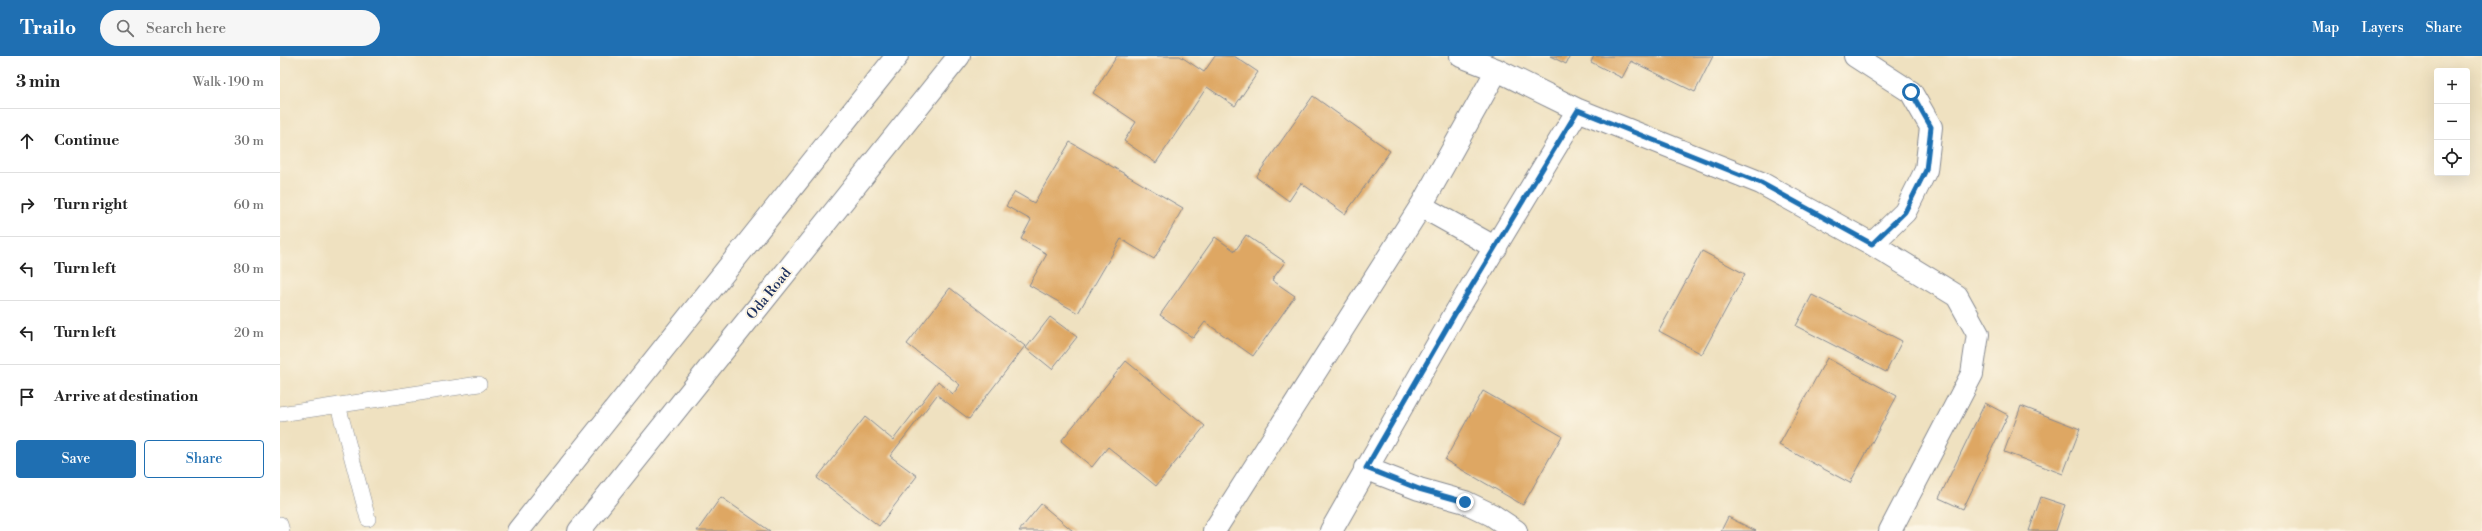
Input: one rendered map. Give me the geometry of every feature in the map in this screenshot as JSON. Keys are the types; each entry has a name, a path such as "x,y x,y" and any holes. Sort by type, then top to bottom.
{"street":[{"path":"518,531 897,56"},
{"name":"Oda Road","path":"579,531 959,56"},
{"path":"1461,56 1497,70 1578,110 1761,183 1872,244 1957,296 1978,334 1972,374 1890,531"},
{"path":"1855,56 1911,92 1931,127 1926,170 1905,212 1872,244"},
{"path":"1214,531 1421,206 1497,70"},
{"path":"1331,531 1452,319 1578,110"},
{"path":"1421,206 1496,248"},
{"path":"1366,468 1419,489 1465,502 1492,515 1516,531"}],"lane":[{"path":"280,414 479,384"},
{"path":"338,405 368,519"},
{"path":"280,524 282,531"}],"building":[{"path":"1117,56 1180,56 1204,72 1215,56 1234,56 1258,72 1235,106 1207,87 1156,163 1124,141 1136,122 1093,93"},
{"path":"1550,56 1570,56 1566,64"},
{"path":"1594,56 1713,56 1695,92 1631,61 1622,78 1591,62"},
{"path":"1313,96 1390,151 1345,214 1301,183 1289,201 1256,177"},
{"path":"1070,142 1183,208 1154,259 1121,239 1078,313 1029,285 1047,254 1021,239 1031,220 1006,206 1015,192 1034,203"},
{"path":"1246,235 1285,262 1272,280 1295,296 1253,356 1205,322 1193,338 1160,315 1215,237 1235,251"},
{"path":"1702,251 1745,274 1702,354 1659,331"},
{"path":"950,288 1025,346 969,419 937,395 890,456 917,476 879,526 817,478 865,417 893,440 938,381 953,394 960,385 907,344"},
{"path":"1812,295 1902,341 1886,372 1796,326"},
{"path":"1050,317 1077,337 1052,369 1026,348"},
{"path":"1827,358 1897,396 1850,483 1779,445"},
{"path":"1126,361 1205,426 1156,486 1108,447 1092,467 1061,441"},
{"path":"1483,391 1562,436 1523,505 1445,460"},
{"path":"1985,403 2008,415 1963,509 1939,498"},
{"path":"2021,406 2080,429 2063,474 2004,452"},
{"path":"721,497 770,531 697,531"},
{"path":"2041,497 2065,505 2056,531 2029,531"},
{"path":"1041,504 1073,531 1019,531"},
{"path":"1728,517 1756,531 1721,531"}],"route":[{"path":"1465,502 1419,489 1366,468 1456,312 1578,110 1761,183 1872,244 1905,212 1926,170 1931,127 1911,92"}]}
